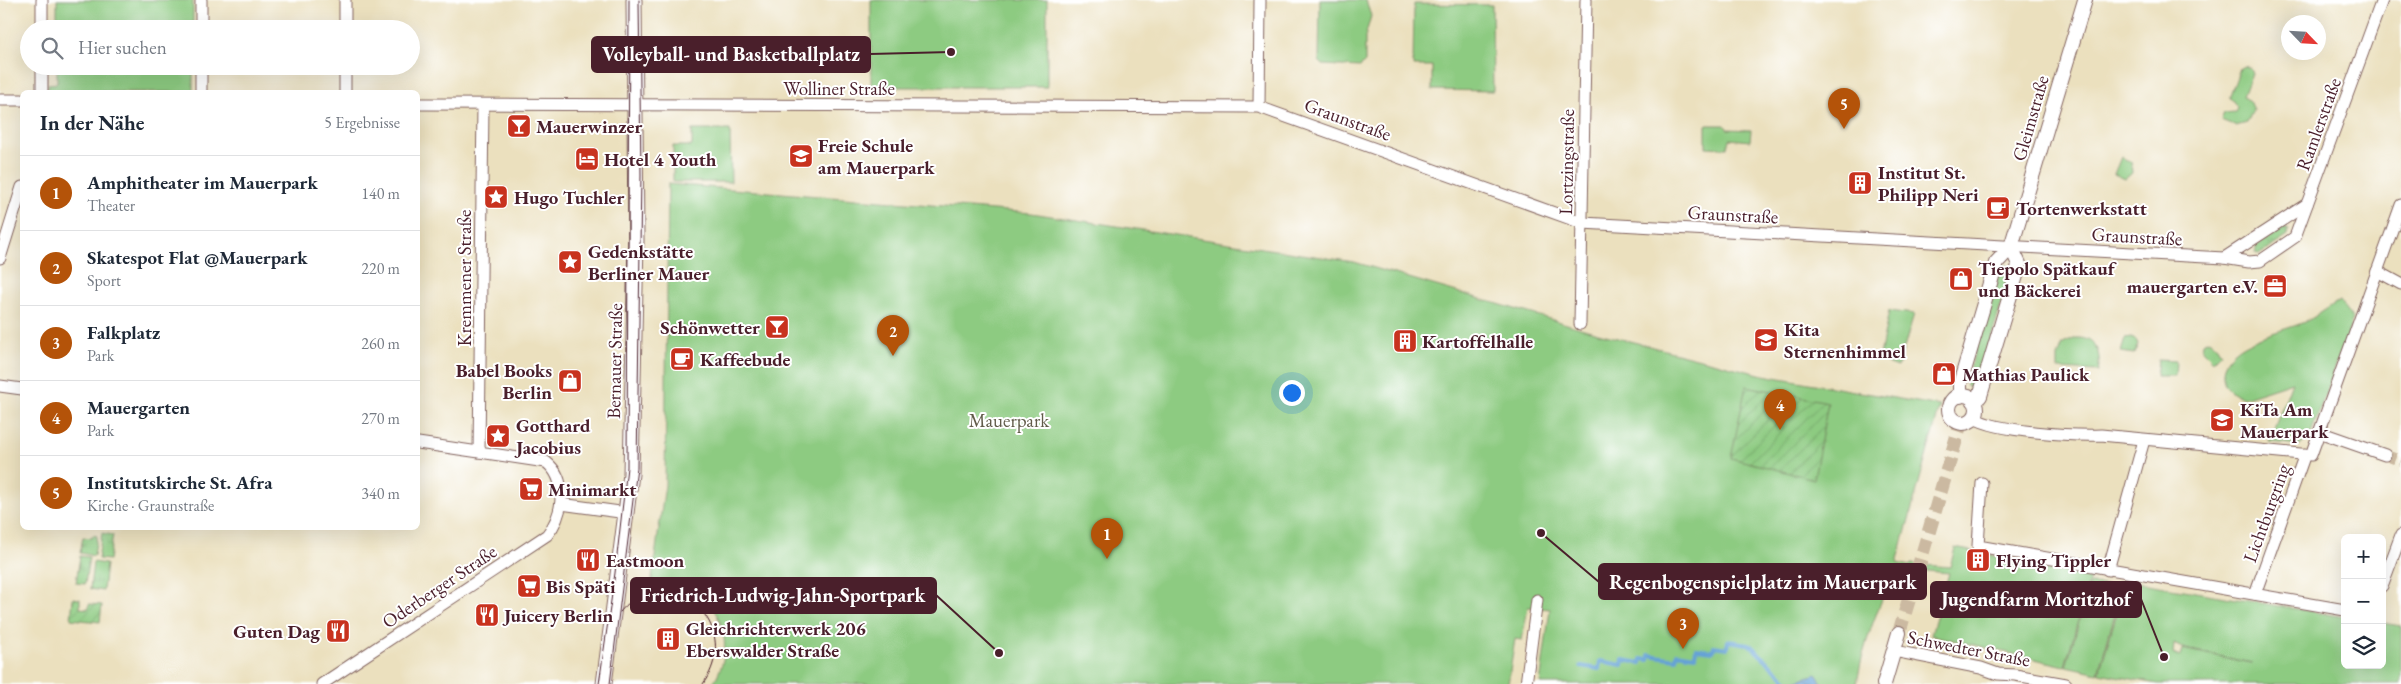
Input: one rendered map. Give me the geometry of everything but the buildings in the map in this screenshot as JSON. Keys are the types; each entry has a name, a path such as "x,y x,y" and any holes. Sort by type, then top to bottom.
{"main road":[{"name":"Bernauer Straße","path":"604,684 631,474 634,364 634,0"}],"street":[{"path":"42,0 42,20"},
{"path":"201,0 201,20"},
{"path":"345,0 345,20"},
{"path":"1259,107 1260,0"},
{"name":"Lortzingstraße","path":"1580,324 1586,0"},
{"name":"Gleimstraße","path":"1974,418 1960,425 1953,418 1950,410 1952,401 1960,396 1960,384 1996,264 2011,247 2085,0"},
{"name":"Ramlerstraße","path":"2224,258 2249,262 2260,261 2295,237 2382,0"},
{"path":"42,75 42,90"},
{"path":"201,75 201,90"},
{"path":"345,75 345,90"},
{"path":"0,100 20,100"},
{"name":"Wolliner Straße","path":"420,104 1259,107"},
{"name":"Kremmener Straße","path":"479,452 482,105"},
{"name":"Graunstraße","path":"1259,107 1582,223 2224,258"},
{"path":"0,258 20,193"},
{"path":"2224,258 2307,204"},
{"path":"2305,454 2311,455 2401,205"},
{"path":"1974,401 1980,396 2018,269 2019,264 2011,247"},
{"path":"2377,271 2401,284"},
{"path":"0,386 20,389"},
{"path":"1960,396 1968,396 1974,401 1977,409 1974,418"},
{"name":"Lichtburgring","path":"1974,418 1991,425 2083,436 2100,435 2305,454 2255,594"},
{"path":"2319,432 2385,455"},
{"path":"2108,570 2144,440"},
{"path":"420,443 546,462 554,468 559,477 561,504 627,513"},
{"path":"1982,483 1978,546 2341,609"},
{"name":"Oderberger Straße","path":"322,684 547,535 554,527 561,504"},
{"path":"2385,579 2401,535"},
{"path":"1527,678 1537,600"},
{"path":"1884,684 1899,633"},
{"name":"Schwedter Straße","path":"1894,651 1982,668 1998,674 2066,684"}],"green space":[{"path":"57,0 193,0 193,20 57,20"},
{"path":"871,0 1047,0 1047,87 871,87"},
{"path":"1320,0 1366,0 1371,16 1365,37 1365,62 1360,67 1323,65 1319,61"},
{"path":"1414,4 1492,5 1493,91 1432,90 1432,66 1413,66"},
{"path":"2244,66 2250,68 2252,73 2243,96 2249,101 2253,110 2247,123 2236,126 2221,120 2224,113 2235,112 2237,107 2229,99 2240,68"},
{"path":"57,75 193,75 193,90 48,90 48,84 57,83"},
{"path":"1706,125 1725,125 1727,129 1751,130 1750,141 1729,139 1727,148 1706,147"},
{"path":"692,130 730,130 731,182 673,182 673,146 692,146"},
{"path":"2121,157 2131,162 2132,173 2125,179 2114,174"},
{"name":"Mauerpark","path":"668,184 1031,213 1354,262 1594,332 1763,375 1940,406 1897,563 1910,566 1911,564 1950,567 1955,548 2091,575 2065,666 1931,635 1949,573 1895,568 1867,639 1857,684 1540,684 1550,609 1528,607 1522,640 1515,639 1508,684 712,684 720,669 724,653 724,637 720,622 712,608 701,596 687,588 668,583 651,585 665,485"},
{"path":"2284,228 2289,230 2288,236 2260,254 2256,253 2256,246"},
{"path":"2004,265 2012,270 1976,387 1970,387 1965,384 2001,267"},
{"path":"2339,301 2353,319 2309,439 2300,445 2269,442 2292,382 2243,398 2231,391 2224,382 2223,372 2226,361 2243,346 2267,335 2307,321"},
{"path":"1889,311 1914,314 1898,367 1879,360"},
{"path":"2076,338 2088,340 2096,348 2099,359 2098,371 2058,369 2058,357 2063,344"},
{"path":"2131,338 2136,340 2138,344 2134,354 2121,352 2125,339"},
{"path":"2210,340 2221,353 2213,361 2202,350 2203,343"},
{"path":"2158,360 2176,361 2175,376 2156,376"},
{"path":"1746,386 1828,402 1814,479 1731,458"},
{"path":"102,533 113,535 109,560 98,559"},
{"path":"93,535 97,536 94,556 80,553 83,537 92,538"},
{"path":"80,556 89,557 85,584 76,583"},
{"path":"93,562 106,564 103,591 90,589"},
{"path":"2129,581 2341,616 2341,669 2386,669 2386,624 2401,626 2401,684 2158,684 2099,673 2125,585","holes":["2174,644 2182,648 2252,663 2182,649 2180,657 2173,654"]},
{"path":"2090,584 2123,586 2098,673 2066,666"},
{"path":"73,598 80,599 80,608 88,609 89,604 102,605 100,622 71,619"}],"water":[{"path":"1816,674 1823,684 1785,684 1790,683"}],"waterway":[{"path":"1581,666 1599,669 1600,661 1622,665 1623,660 1641,663 1641,659 1649,660 1649,655 1676,659 1677,653 1695,656 1696,649 1713,651 1714,646 1727,648 1728,641 1749,644 1790,683"}],"tunnel":[{"path":"1899,633 1960,426"},
{"path":"2385,455 2401,461"}],"tram line":[{"path":"599,684 615,573 627,467 629,0"},
{"path":"610,684 637,468 641,175 639,0"},
{"path":"620,612 638,597 658,591 678,594 695,604 708,619 715,639 714,661 703,684"}],"place":[{"name":"Volleyball- und Basketballplatz","path":"951,52"},
{"name":"Mauerwinzer","path":"519,126"},
{"name":"Institutskirche St. Afra","path":"1844,129"},
{"name":"Freie Schule am Mauerpark","path":"801,156"},
{"name":"Hotel 4 Youth","path":"587,159"},
{"name":"Institut St. Philipp Neri","path":"1860,183"},
{"name":"Hugo Tuchler","path":"496,197"},
{"name":"Tortenwerkstatt","path":"1998,208"},
{"name":"Gedenkstätte Berliner Mauer","path":"570,262"},
{"name":"Tiepolo Spätkauf und Bäckerei","path":"1961,279"},
{"name":"mauergarten e.V.","path":"2275,286"},
{"name":"Schönwetter","path":"777,327"},
{"name":"Kita Sternenhimmel","path":"1766,340"},
{"name":"Kartoffelhalle","path":"1405,341"},
{"name":"Skatespot Flat @Mauerpark","path":"893,356"},
{"name":"Kaffeebude","path":"682,359"},
{"name":"Mathias Paulick","path":"1944,374"},
{"name":"Babel Books Berlin","path":"570,381"},
{"name":"KiTa Am Mauerpark","path":"2222,420"},
{"name":"Mauergarten","path":"1780,430"},
{"name":"Gotthard Jacobius","path":"498,436"},
{"name":"Minimarkt","path":"531,489"},
{"name":"Regenbogenspielplatz im Mauerpark","path":"1541,533"},
{"name":"Amphitheater im Mauerpark","path":"1107,559"},
{"name":"Eastmoon","path":"588,560"},
{"name":"Flying Tippler","path":"1978,560"},
{"name":"Bis Späti","path":"529,586"},
{"name":"Juicery Berlin","path":"487,615"},
{"name":"Guten Dag","path":"338,631"},
{"name":"Gleichrichterwerk 206 Eberswalder Straße","path":"668,639"},
{"name":"Falkplatz","path":"1683,649"},
{"name":"Friedrich-Ludwig-Jahn-Sportpark","path":"999,653"},
{"name":"Jugendfarm Moritzhof","path":"2164,657"}]}
